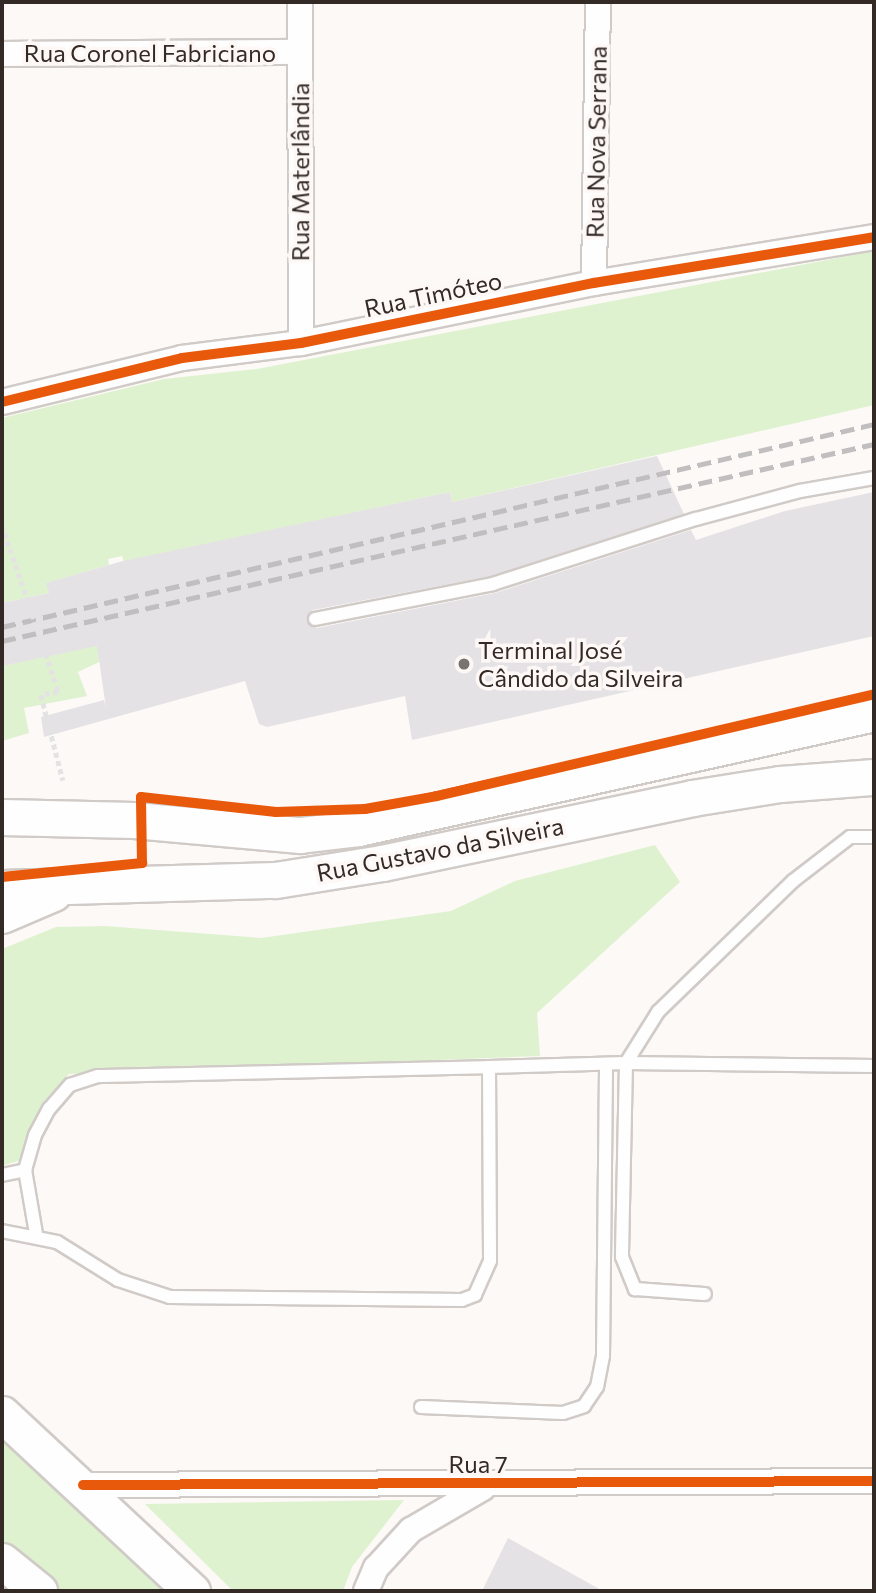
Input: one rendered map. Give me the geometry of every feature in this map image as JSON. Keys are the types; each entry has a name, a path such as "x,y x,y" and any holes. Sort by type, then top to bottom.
{"main road":[{"path":"2,817 134,820 300,835 358,828 874,713"},
{"name":"Rua Gustavo da Silveira","path":"2,888 79,883 276,880 382,863 692,799 780,784 874,777"},
{"path":"2,915 79,883"},
{"path":"2,1414 83,1485 192,1591"},
{"path":"2,1561 39,1591"}],"street":[{"name":"Rua Materlândia","path":"300,2 301,343"},
{"name":"Rua Nova Serrana","path":"593,282 598,2"},
{"name":"Rua Coronel Fabriciano","path":"2,54 299,52"},
{"name":"Rua Timóteo","path":"2,402 181,358 301,343 593,282 874,237"},
{"name":"Rua 7","path":"83,1485 487,1486 874,1481"},
{"path":"411,1485 411,1530"},
{"name":"Rua 7","path":"366,1591 376,1568 411,1530 487,1486"}],"lane":[{"path":"315,619 493,584 696,519 874,478"},
{"path":"705,1294 635,1289 622,1257 626,1063 658,1012 793,881 850,837 874,837"},
{"path":"36,1234 25,1170 35,1135 49,1109 70,1085 98,1076 154,1071 626,1063 874,1066"},
{"path":"421,1407 563,1413 584,1406 597,1387 603,1356 606,1064"},
{"path":"2,1231 36,1234 57,1242 118,1280 170,1297 462,1300 475,1295 490,1261 489,1067"},
{"path":"2,1175 25,1170"}],"path":[{"path":"2,525 57,687 58,692 41,695 63,780"}],"green space":[{"path":"874,251 874,405 452,502 450,492 124,562 122,556 108,559 109,565 47,583 49,593 2,603 2,418 164,379 257,369"},
{"path":"110,641 114,655 78,672 87,696 24,708 29,733 2,741 2,666"},
{"path":"655,845 680,882 537,1013 540,1056 69,1074 42,1103 21,1160 2,1166 2,949 56,927 105,926 261,938 451,911 515,881"},
{"path":"2,1438 175,1591 59,1591 2,1541"},
{"path":"404,1500 352,1567 343,1591 233,1591 145,1504"}],"building":[{"path":"657,456 684,514 491,576 313,610 307,621 317,628 495,593 691,530 696,540 785,511 874,492 874,636 412,740 405,696 267,727 259,724 245,681 44,737 41,717 104,700 106,708 97,646 2,666 2,603 49,593 46,583 123,561 450,492 452,502"},
{"path":"508,1538 603,1591 482,1591"}],"railway":[{"path":"2,627 874,424"},
{"path":"2,641 874,444"}],"cycle path":[{"path":"2,402 182,358 301,343 594,283 874,237"},
{"path":"2,877 142,863 141,797 276,812 365,809 437,796 874,694"},
{"path":"83,1485 874,1481"}],"place":[{"name":"Terminal José Cândido da Silveira","path":"464,664"}]}
